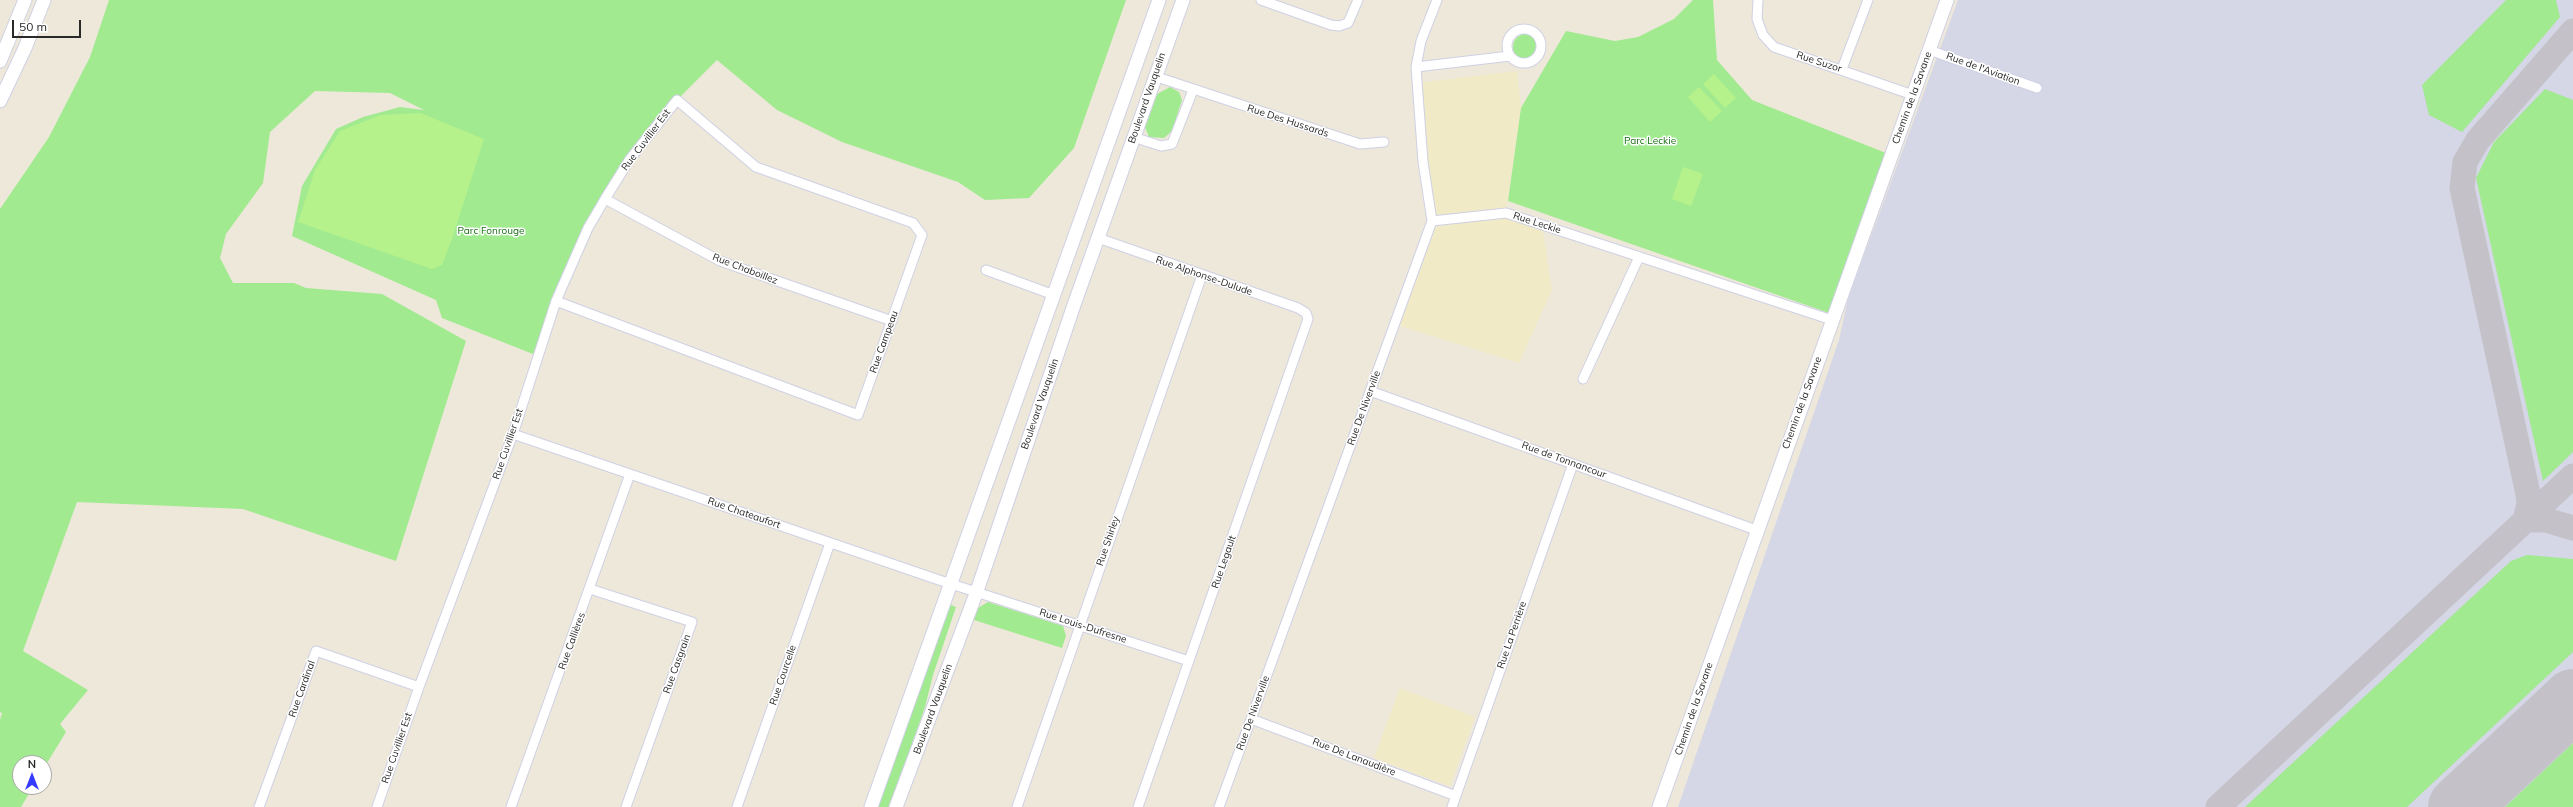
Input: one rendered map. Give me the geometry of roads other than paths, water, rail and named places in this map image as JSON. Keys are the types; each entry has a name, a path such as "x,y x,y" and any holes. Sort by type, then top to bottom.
{"street":[{"path":"0,61 25,0"},
{"path":"0,101 25,48 44,0"},
{"path":"871,807 949,583 1159,0"},
{"name":"Boulevard Vauquelin","path":"896,807 977,591 1154,76 1183,0"},
{"path":"1261,0 1331,25 1339,26 1348,23 1358,0"},
{"name":"Rue De Niverville","path":"1219,807 1432,221 1423,162 1416,67 1421,41 1437,0"},
{"name":"Rue Suzor","path":"1758,0 1757,19 1763,35 1774,47 1842,69 1913,95"},
{"path":"1842,69 1868,0"},
{"name":"Chemin de la Savane","path":"1659,807 1756,530 1947,0"},
{"name":"Rue de l'Aviation","path":"1929,50 2037,88"},
{"path":"1416,67 1510,56"},
{"name":"Rue Des Hussards","path":"1154,76 1360,144 1384,142"},
{"path":"1133,137 1161,146 1172,144 1193,90"},
{"name":"Rue Cuvillier Est","path":"377,807 418,687 513,434 556,301 588,228 605,199 630,159 677,100"},
{"name":"Rue Campeau","path":"556,301 858,415 922,235 913,223 756,167 677,100"},
{"name":"Rue Chaboillez","path":"605,199 720,261 892,321"},
{"name":"Rue Leckie","path":"1432,221 1506,213 1832,320"},
{"name":"Rue Alphonse-Dulude","path":"1098,238 1303,310 1307,316"},
{"path":"1583,380 1639,257"},
{"path":"986,270 1054,295"},
{"name":"Rue Shirley","path":"1017,807 1079,624 1202,275"},
{"name":"Rue Legault","path":"1138,807 1308,324 1307,316"},
{"name":"Rue de Tonnancour","path":"1370,391 1756,530"},
{"name":"Rue Chateaufort","path":"513,434 830,543 977,591"},
{"name":"Rue La Perrière","path":"1455,804 1573,464"},
{"name":"Rue Callières","path":"511,807 630,474"},
{"name":"Rue Courcelle","path":"737,807 830,543"},
{"name":"Rue Casgrain","path":"590,589 692,622 626,807"},
{"name":"Rue Louis-Dufresne","path":"977,591 1189,661"},
{"name":"Rue Cardinal","path":"259,807 316,651 418,687"},
{"name":"Rue De Lanaudière","path":"1251,719 1455,804"}],"park label":[{"name":"Parc Leckie","path":"1650,141"},
{"name":"Parc Fonrouge","path":"491,231"}]}
